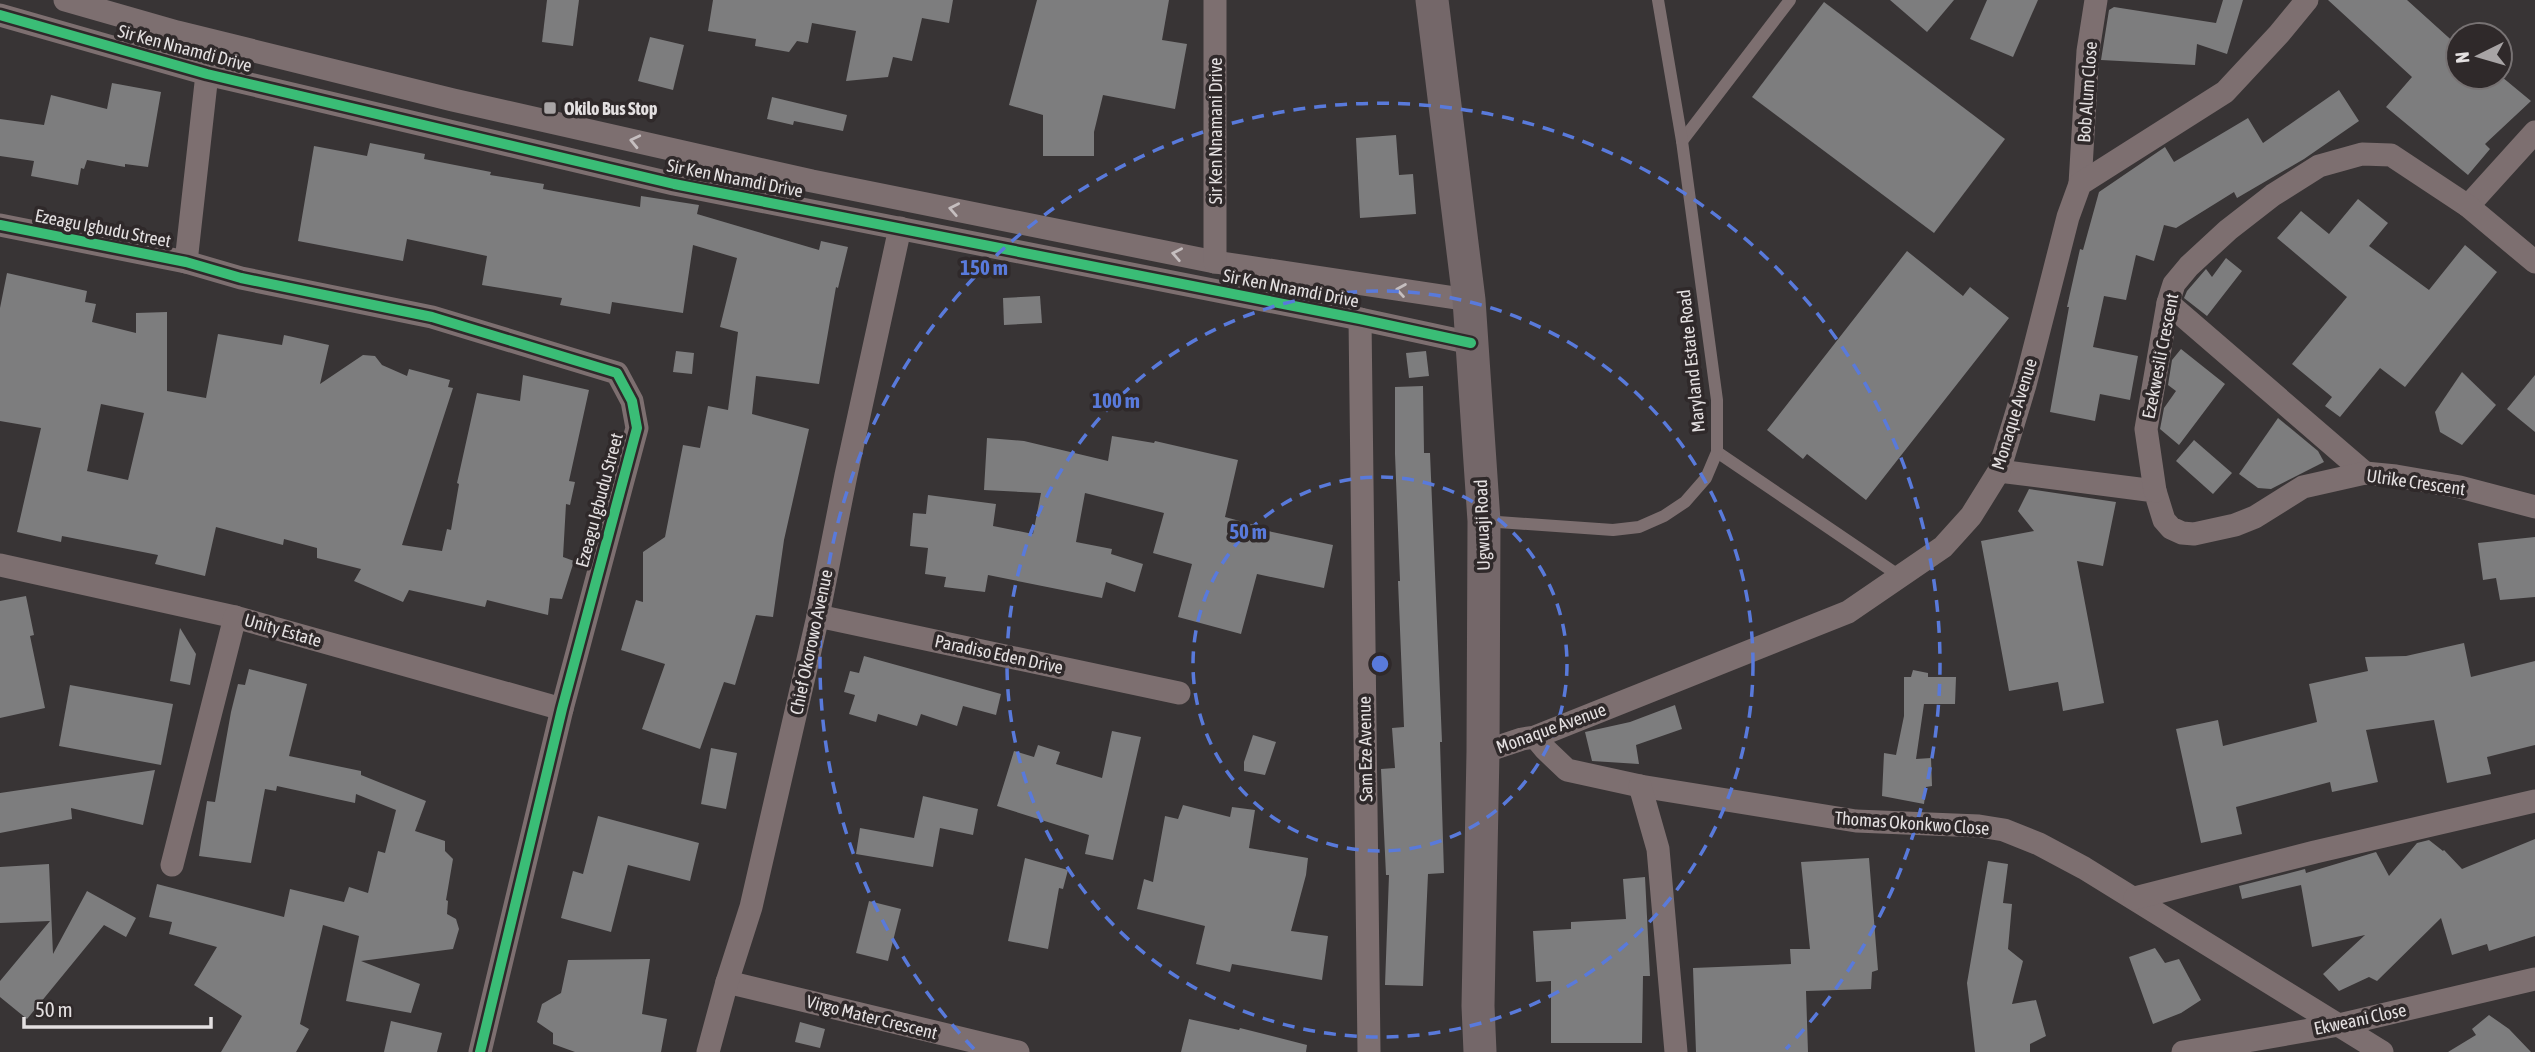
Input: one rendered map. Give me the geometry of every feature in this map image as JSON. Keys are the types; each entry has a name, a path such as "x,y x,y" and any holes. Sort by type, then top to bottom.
{"main road":[{"name":"Ugwuaji Road","path":"1432,0 1469,300 1484,521 1478,1006 1480,1052"}],"street":[{"name":"Sir Ken Nnamdi Drive","path":"65,0 177,32 414,90 812,181 1215,262 1469,300"},
{"name":"Sir Ken Nnamani Drive","path":"1215,0 1215,262"},
{"name":"Bob Alum Close","path":"2080,184 2088,51 2096,0"},
{"path":"2080,184 2225,92 2307,0"},
{"name":"Sir Ken Nnamdi Drive","path":"0,15 207,74 674,184 1471,343"},
{"path":"186,262 207,74"},
{"path":"2468,206 2535,132"},
{"path":"674,184 679,151"},
{"name":"Ezekwesili Crescent","path":"2155,491 2146,429 2168,303 2174,284 2228,230 2273,195 2319,166 2362,154 2391,155 2468,206 2535,262"},
{"name":"Monaque Avenue","path":"1483,752 1535,737 1848,612 1942,547 1971,516 1999,471 2025,384 2068,217 2080,184"},
{"name":"Ezeagu Igbudu Street","path":"0,225 186,262 241,278 432,317 617,373 632,401 638,428 562,709 480,1052"},
{"name":"Chief Okorowo Avenue","path":"708,1052 751,907 818,616 900,228"},
{"path":"2168,303 2365,472"},
{"name":"Sam Eze Avenue","path":"1360,319 1369,1052"},
{"path":"1999,471 2155,491"},
{"name":"Ulrike Crescent","path":"2155,491 2164,520 2171,528 2194,534 2235,525 2255,517 2303,487 2365,472 2460,487 2535,507"},
{"name":"Unity Estate","path":"0,565 236,617 562,709"},
{"name":"Paradiso Eden Drive","path":"818,616 1179,693"},
{"path":"172,865 236,617"},
{"name":"Thomas Okonkwo Close","path":"1535,737 1567,770 1640,786 1856,821 1979,826 2004,830 2039,844 2135,898 2382,1052"},
{"path":"1640,786 1658,849 1676,1052"},
{"path":"2135,898 2315,852 2535,801"},
{"name":"Ekweani Close","path":"2183,1052 2339,1025 2535,979"},
{"name":"Virgo Mater Crescent","path":"727,982 1018,1052"}],"lane":[{"name":"Maryland Estate Road","path":"1484,521 1613,530 1639,527 1664,516 1685,502 1706,478 1717,452 1717,400 1682,141 1658,0"},
{"path":"1682,141 1790,0"},
{"path":"1717,452 1901,577"}],"building":[{"path":"547,0 579,0 573,46 542,42"},
{"path":"713,0 953,0 949,23 922,18 912,61 893,57 888,77 846,81 856,31 812,23 808,43 797,41 789,52 755,46 756,39 708,31"},
{"path":"1037,0 1169,0 1162,40 1187,44 1175,109 1103,95 1094,132 1094,156 1043,156 1043,115 1009,105"},
{"path":"1890,0 1954,0 1927,32"},
{"path":"1987,0 2038,0 2013,57 1970,39"},
{"path":"2223,0 2243,0 2227,54 2197,44 2195,65 2101,60 2109,10 2114,7 2216,23"},
{"path":"2328,0 2407,0 2444,33 2444,91 2514,91 2514,87 2531,101 2485,144 2490,149 2468,175 2386,107 2412,77"},
{"path":"1824,2 2005,139 1934,233 1752,97"},
{"path":"650,37 684,45 673,90 638,81"},
{"path":"112,83 161,92 148,167 125,164 125,167 87,160 84,169 81,168 78,185 31,176 34,161 0,156 0,119 44,125 51,95 107,109"},
{"path":"2339,90 2359,121 2304,159 2237,198 2234,192 2176,228 2164,225 2154,261 2136,255 2126,300 2104,296 2093,347 2138,356 2130,400 2100,394 2095,421 2050,412 2067,307 2080,249 2083,250 2099,192 2165,147 2174,162 2248,118 2263,143"},
{"path":"772,97 847,115 843,131 794,121 793,125 767,119"},
{"path":"1396,135 1399,175 1413,174 1416,214 1360,218 1356,138"},
{"path":"370,143 425,154 424,159 491,172 490,175 544,184 543,189 640,207 641,196 699,205 697,214 819,250 821,241 848,247 838,288 836,287 819,384 756,376 752,414 809,429 784,540 773,617 756,615 735,685 724,682 700,749 642,729 665,664 621,650 636,600 643,602 643,552 665,537 683,445 700,448 708,406 728,410 738,332 720,327 737,258 693,245 683,313 612,302 610,314 560,305 562,298 482,285 487,256 407,239 403,261 298,241 314,146 367,156"},
{"path":"2358,199 2388,223 2369,246 2429,290 2465,245 2497,272 2405,387 2380,368 2340,417 2325,406 2332,397 2292,364 2347,297 2277,238 2301,211 2329,234"},
{"path":"1907,251 1963,296 1970,287 2009,318 1866,500 1807,454 1803,459 1767,430"},
{"path":"2226,258 2242,271 2207,316 2184,298 2206,269 2212,277"},
{"path":"7,273 87,291 85,302 96,304 92,322 136,333 136,313 167,312 167,391 206,398 218,334 282,345 284,335 329,345 320,384 363,355 375,356 382,365 407,376 409,369 450,380 448,387 453,388 402,545 442,551 447,529 451,530 459,484 457,483 477,393 520,401 523,375 589,390 569,481 575,482 570,505 566,504 563,557 574,561 562,599 550,598 548,615 487,600 485,607 409,590 403,602 354,581 361,569 317,558 317,548 284,539 283,545 216,527 205,576 155,564 158,555 62,536 61,542 17,532 41,428 0,421 0,308","holes":["101,404 144,413 128,480 87,471"]},
{"path":"1040,296 1042,323 1004,325 1003,298"},
{"path":"2181,349 2225,384 2179,445 2160,429 2164,408 2176,391 2168,385 2172,360"},
{"path":"676,351 694,353 692,374 673,372"},
{"path":"1426,351 1429,376 1409,378 1406,353"},
{"path":"2462,372 2496,405 2462,445 2440,432 2435,412"},
{"path":"2535,375 2535,432 2507,409"},
{"path":"1423,386 1424,453 1430,453 1442,742 1444,873 1428,874 1423,986 1385,985 1389,875 1386,875 1381,769 1395,768 1392,728 1404,727 1398,581 1395,387"},
{"path":"2278,418 2318,451 2324,462 2271,489 2258,488 2239,474"},
{"path":"1112,436 1154,443 1155,441 1238,460 1225,517 1269,529 1268,531 1333,545 1324,588 1257,574 1241,634 1178,617 1192,564 1153,553 1164,513 1085,493 1076,542 1112,549 1111,554 1143,564 1135,592 1106,582 1102,598 988,575 985,592 944,587 946,577 925,574 928,548 910,546 913,513 926,514 928,495 996,504 993,526 1033,534 1041,493 984,490 987,438 1024,441 1108,461"},
{"path":"2194,440 2232,473 2213,494 2176,461"},
{"path":"2029,489 2116,502 2103,566 2077,561 2104,703 2063,711 2058,682 2009,691 1981,541 2034,531 2018,511"},
{"path":"2535,537 2535,597 2500,600 2496,578 2483,580 2478,543"},
{"path":"26,596 34,635 30,636 45,708 0,718 0,601"},
{"path":"180,628 196,654 190,685 170,681"},
{"path":"2464,643 2471,677 2535,661 2535,745 2487,757 2491,774 2447,783 2434,720 2366,730 2378,782 2332,792 2330,782 2236,807 2242,834 2201,843 2176,729 2218,720 2223,746 2317,722 2309,684 2368,671 2365,657 2406,656"},
{"path":"864,656 1001,694 996,715 963,706 957,726 921,714 917,726 878,714 876,722 849,714 855,695 844,692 850,671 859,673"},
{"path":"249,669 307,684 289,756 361,771 361,775 426,801 415,831 445,841 445,851 453,859 446,900 447,914 456,919 459,929 453,949 361,961 420,984 411,1013 346,1001 359,936 323,925 300,1024 309,1029 296,1052 221,1052 242,1016 194,985 217,947 169,934 172,922 149,917 157,884 284,917 290,889 344,902 349,887 368,893 378,851 385,853 396,810 356,794 355,803 277,786 276,791 265,789 251,863 199,856 207,801 215,802 238,684 245,685"},
{"path":"1913,670 1928,673 1928,677 1956,677 1955,704 1924,704 1916,759 1931,758 1932,786 1926,787 1924,804 1882,796 1884,753 1896,755 1904,716 1904,677 1911,677"},
{"path":"70,685 173,704 161,765 59,746"},
{"path":"1675,705 1682,729 1636,745 1639,764 1592,761 1585,732 1630,722"},
{"path":"1112,731 1141,737 1113,860 1085,854 1089,835 997,806 1014,751 1034,757 1038,745 1060,752 1056,764 1102,778"},
{"path":"1253,735 1276,742 1265,775 1244,771 1244,762"},
{"path":"711,748 737,753 726,809 701,804"},
{"path":"155,770 143,825 71,808 72,819 0,833 0,793"},
{"path":"923,796 978,809 973,835 940,828 933,867 856,854 860,828 914,838"},
{"path":"1183,805 1230,817 1232,807 1255,810 1249,848 1308,858 1291,931 1328,936 1322,980 1232,964 1230,972 1196,964 1205,926 1137,909 1144,879 1153,882 1165,816 1178,819"},
{"path":"598,816 699,843 690,881 628,865 611,932 561,918 573,871 583,874"},
{"path":"2535,839 2535,936 2489,951 2487,944 2452,955 2441,918 2377,981 2369,977 2339,991 2323,974 2365,935 2312,947 2301,885 2242,899 2239,886 2305,869 2306,873 2376,852 2389,876 2417,843 2429,840 2444,850 2462,869"},
{"path":"1025,858 1068,870 1063,889 1059,888 1048,949 1008,941"},
{"path":"1869,858 1878,970 1872,972 1871,989 1806,991 1808,1052 1696,1052 1693,968 1791,964 1790,949 1810,949 1801,862"},
{"path":"1988,861 2008,864 2003,903 2012,904 2008,949 2023,961 2012,1004 2036,1000 2046,1036 2030,1044 2030,1052 1975,1052 1967,983"},
{"path":"49,864 53,954 87,891 136,918 126,937 104,925 27,1019 0,997 0,981 50,921 0,923 0,867"},
{"path":"1645,877 1650,976 1643,976 1642,1043 1551,1043 1551,981 1536,982 1533,931 1571,929 1571,922 1626,919 1623,879"},
{"path":"869,901 901,909 888,961 856,953"},
{"path":"2155,948 2165,963 2179,959 2201,1000 2181,1013 2153,1024 2129,957"},
{"path":"650,959 642,1014 667,1019 661,1052 575,1052 553,1044 553,1033 537,1022 542,1004 561,993 568,960"},
{"path":"2489,1015 2509,1029 2531,1052 2448,1052 2476,1035 2472,1029"},
{"path":"1189,1019 1239,1030 1240,1028 1307,1045 1306,1052 1181,1052"},
{"path":"391,1021 442,1033 437,1052 384,1052"},
{"path":"800,1022 825,1029 820,1048 795,1042"}],"cycle path":[{"path":"0,15 207,74 674,184 1471,343"},
{"path":"0,225 186,262 241,278 432,317 617,373 632,401 637,428 562,709 480,1052"}],"place":[{"name":"Okilo Bus Stop","path":"550,108"}]}
